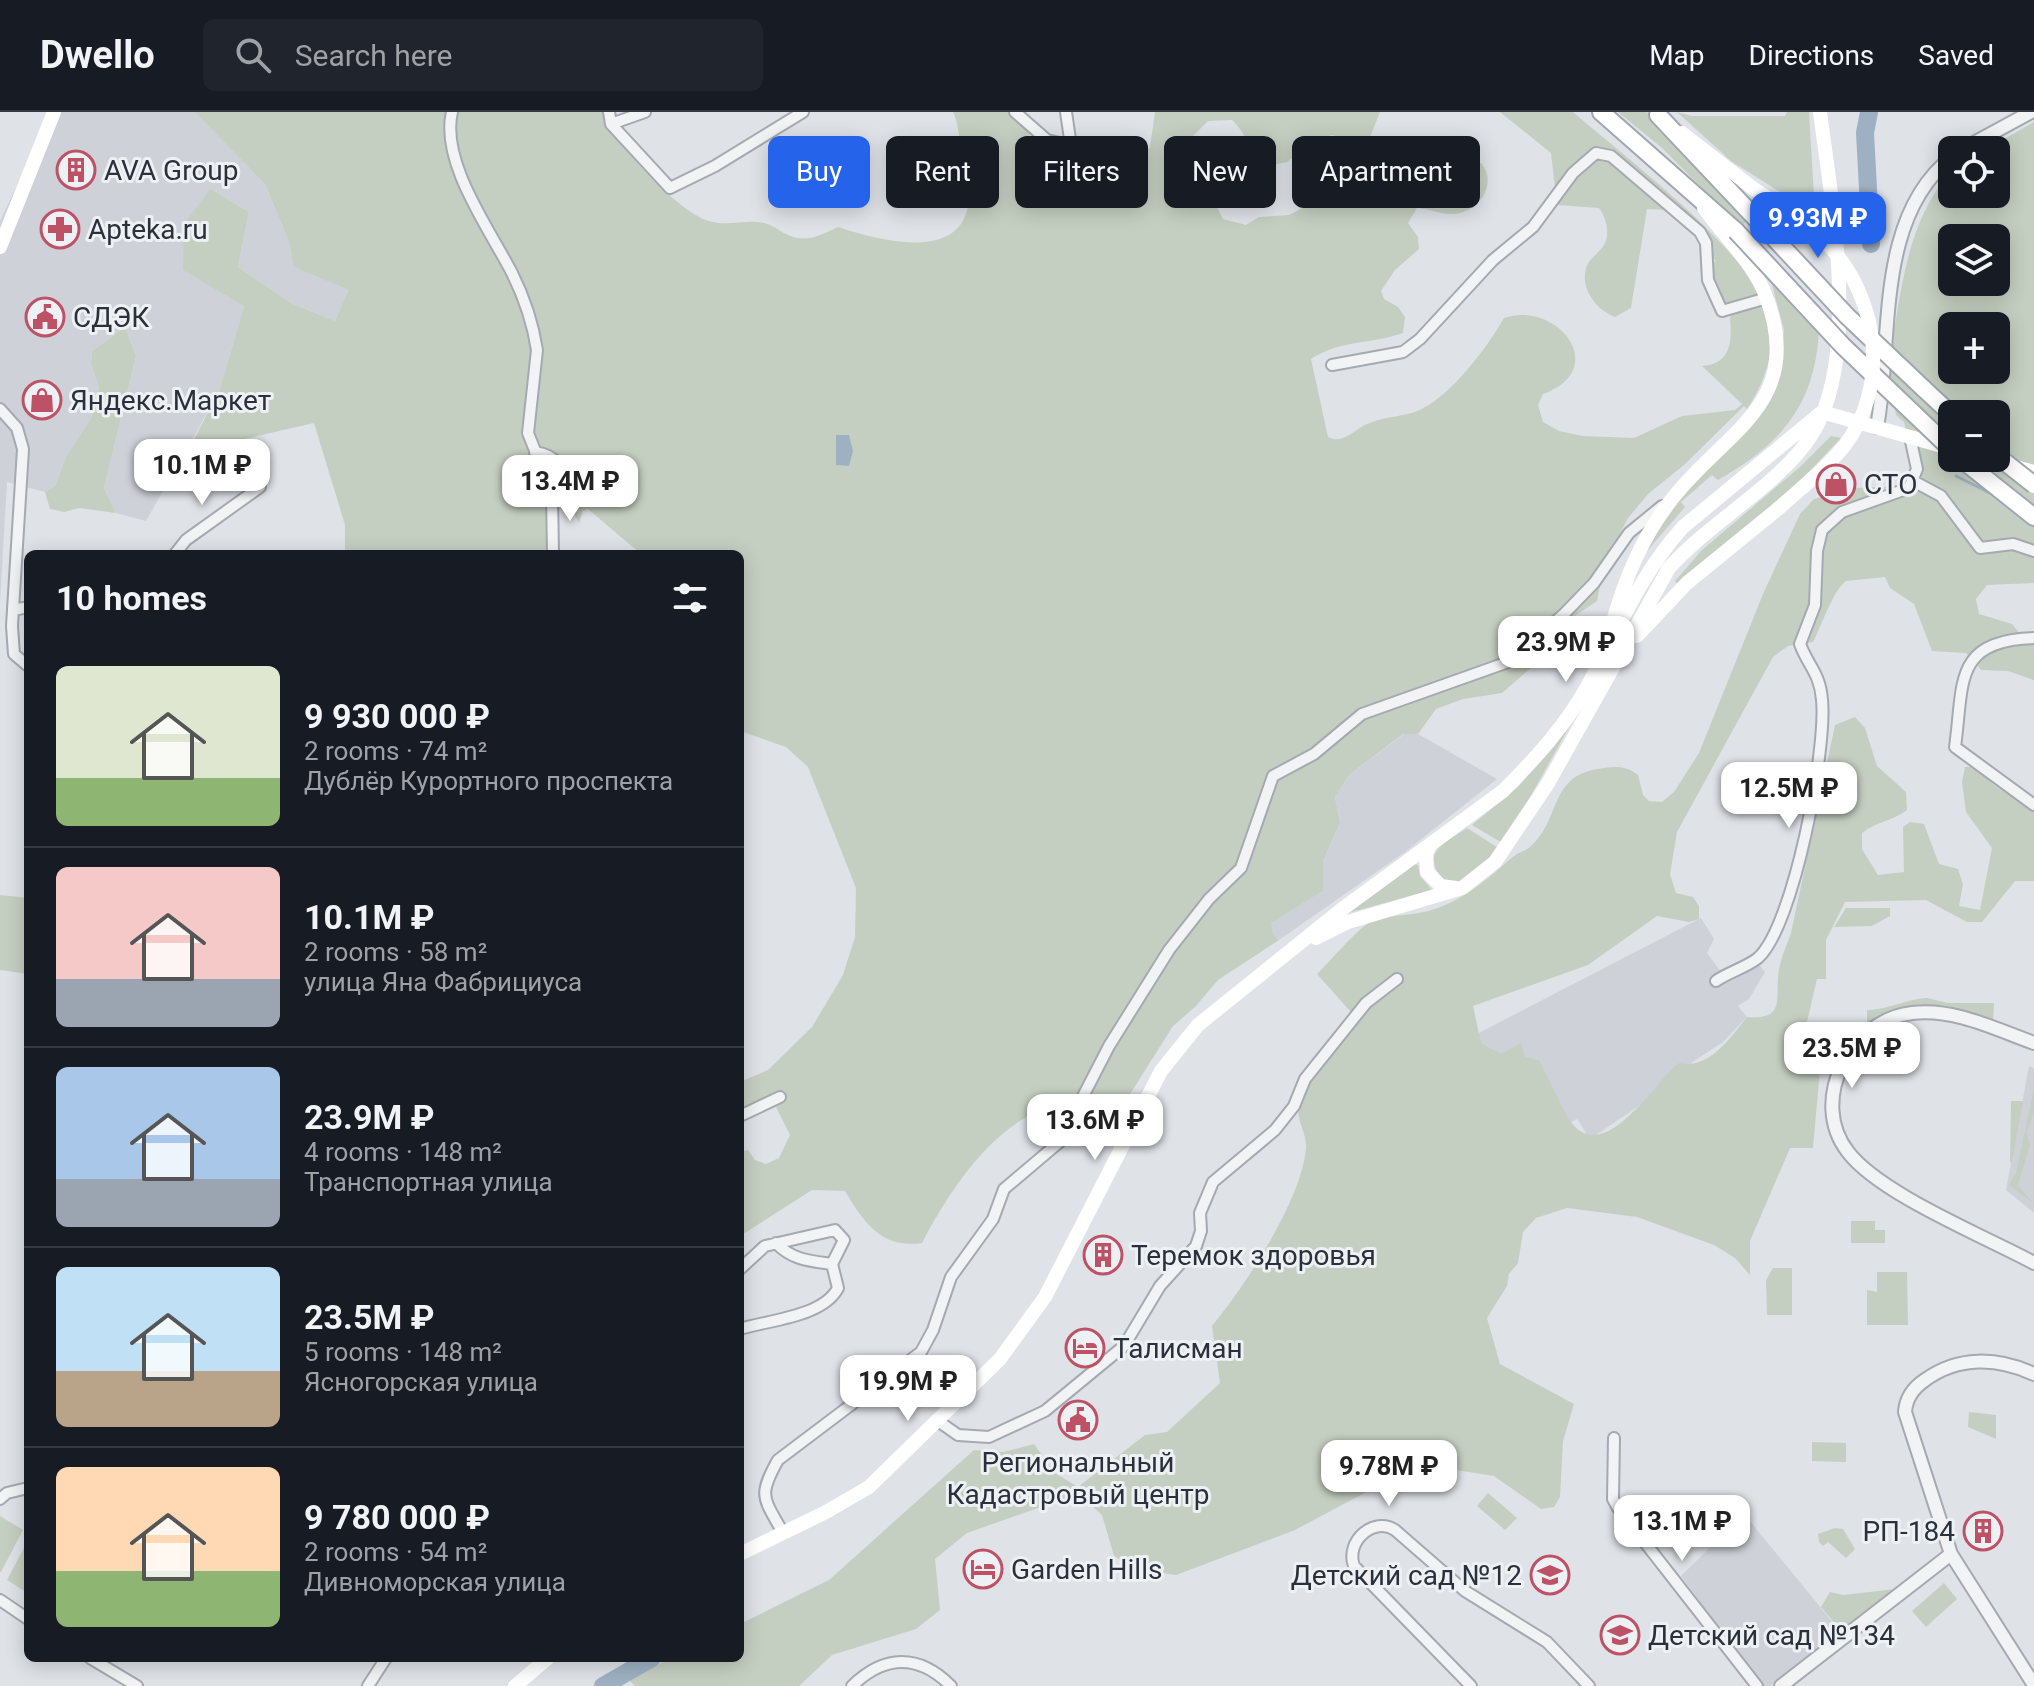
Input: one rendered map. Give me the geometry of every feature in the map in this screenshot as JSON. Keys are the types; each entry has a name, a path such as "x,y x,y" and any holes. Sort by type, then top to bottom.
{"main road":[{"path":"0,247 54,112"},
{"path":"1601,112 1736,231 1843,346 1938,437"},
{"path":"1295,949 1348,922 1462,888 1481,875 1505,850 1547,785 1667,545 1683,527 1822,412 1831,389 1839,317 1835,232 1820,112"},
{"path":"744,1552 869,1487 1000,1359 1045,1297 1177,1047 1228,999 1503,791 1531,763 1609,657 1687,583 1826,467 1856,426 1870,385 1874,342 1862,298 1841,260 1815,232 1658,115"},
{"path":"1658,115 1847,316 1938,402"},
{"path":"1609,657 1638,551 1673,497 1759,408 1774,372 1775,325 1767,298 1753,272 1695,195"},
{"path":"1822,412 1938,446"},
{"path":"2010,465 2034,472"},
{"path":"2010,466 2034,485"},
{"path":"1978,472 2034,517"},
{"path":"1430,845 1425,863 1431,878 1441,886 1462,888"},
{"path":"515,1686 543,1662"}],"street":[{"path":"452,112 451,135 462,177 478,215 513,275 536,338 536,376 528,413 528,433 556,492 553,550"},
{"path":"609,112 611,124 670,188 715,166 803,112"},
{"path":"611,124 645,112"},
{"path":"1015,112 1047,140 1071,146 1066,112"},
{"path":"1987,136 2031,112"},
{"path":"1332,365 1403,352 1420,339 1493,260 1533,227 1573,173 1596,153 1611,156 1700,232 1707,249 1708,280 1722,311 1767,298"},
{"path":"1877,427 1889,302 1904,233 1921,193 1938,173"},
{"path":"0,409 17,428 23,449 13,649 24,664"},
{"path":"1716,981 1757,959 1763,951 1782,913 1799,864 1815,791 1823,722 1818,673 1800,644 1815,605 1819,538 1828,523 1842,512 1862,503 1902,493 1915,482 1917,469 1910,437"},
{"path":"535,452 554,458 566,474 566,484 556,492"},
{"path":"1915,482 1941,496 1980,548 2013,544 2034,551"},
{"path":"178,550 186,540 260,487"},
{"path":"783,1533 764,1495 764,1484 778,1460 921,1352 933,1330 951,1277 993,1219 1004,1189 1069,1134 1076,1110 1109,1046 1169,950 1209,899 1241,868 1273,776 1314,754 1362,714 1511,661 1594,583 1629,533 1673,497"},
{"path":"14,610 24,608"},
{"path":"2034,638 1995,642 1974,656 1964,681 1955,747 2034,805"},
{"path":"938,1421 958,1435 989,1437 1045,1411 1124,1346 1160,1286 1196,1246 1201,1231 1200,1213 1213,1182 1275,1130 1294,1106 1305,1079 1357,1014 1397,979"},
{"path":"2034,1043 1972,1020 1940,1012 1910,1013 1887,1020 1868,1032 1845,1059 1833,1093 1833,1112 1845,1149 1883,1185 2034,1263"},
{"path":"744,1114 780,1097"},
{"path":"744,1265 765,1246 776,1243 835,1230 844,1240 832,1264 838,1288 825,1303 744,1328"},
{"path":"776,1243 784,1252 802,1260 832,1264"},
{"path":"2034,1374 1998,1362 1955,1364 1929,1377 1909,1396 1905,1412 1951,1554 2034,1685"},
{"path":"1614,1438 1613,1499 1618,1508 1757,1686"},
{"path":"0,1499 7,1493 24,1489"},
{"path":"1471,1686 1354,1566 1351,1555 1355,1541 1377,1525 1385,1524 1395,1530 1465,1591 1547,1642 1589,1686"},
{"path":"1781,1686 1951,1554"},
{"path":"0,1600 24,1616"},
{"path":"97,1662 137,1686"},
{"path":"368,1686 383,1662"},
{"path":"852,1686 869,1669 884,1663 907,1662 932,1670 951,1686"}],"shaded area":[{"path":"52,112 194,112 265,184 289,242 295,267 348,290 335,321 291,303 238,267 249,212 210,190 244,306 219,392 146,521 116,513 104,488 136,356 125,327 92,351 91,364 99,388 91,418 66,457 55,486 45,492 7,482 0,603 0,221"},
{"path":"1404,734 1418,734 1497,779 1405,852 1279,940 1273,934 1270,923 1323,891 1323,861 1340,823 1335,797 1349,775"},
{"path":"1701,918 1714,939 1707,953 1721,972 1753,957 1765,972 1749,999 1738,1006 1747,1017 1723,1042 1636,1108 1590,1139 1577,1119 1563,1127 1486,1066 1471,1037"},
{"path":"2029,1066 2034,1068 2034,1213 2006,1190"},
{"path":"1744,1514 1840,1631 1770,1686 1763,1686 1681,1576"}],"green space":[{"path":"194,112 604,112 620,141 648,175 681,205 709,221 764,223 800,238 813,237 838,227 892,241 917,242 939,239 956,230 967,208 999,208 999,136 960,136 953,112 1011,112 1031,136 1015,136 1015,208 1148,208 1148,149 1155,112 1380,112 1370,136 1292,136 1292,158 1276,164 1276,136 1244,136 1232,120 1208,121 1193,136 1164,136 1164,208 1217,208 1223,219 1246,225 1259,217 1289,215 1303,208 1417,208 1408,223 1418,237 1419,249 1395,270 1381,291 1384,299 1398,307 1405,317 1403,333 1334,348 1311,359 1328,437 1343,438 1373,422 1428,406 1466,372 1504,318 1524,315 1542,319 1558,328 1569,340 1575,354 1573,369 1563,383 1543,394 1538,405 1543,422 1559,431 1582,436 1634,438 1682,416 1735,410 1742,404 1702,366 1725,356 1730,342 1730,317 1736,312 1717,291 1712,270 1712,263 1716,261 1673,210 1647,209 1631,308 1615,317 1602,309 1588,291 1585,276 1588,264 1606,239 1604,216 1599,208 1557,205 1551,153 1500,112 1573,112 1686,209 1742,268 1761,295 1770,321 1771,344 1764,378 1747,409 1744,406 1684,465 1648,494 1628,518 1604,565 1597,601 1566,622 1555,647 1502,693 1463,699 1436,709 1418,734 1403,734 1349,775 1335,797 1340,823 1323,861 1323,891 1271,923 1273,934 1279,940 1218,980 1195,1007 1173,1026 1120,1110 1086,1102 1055,1105 1026,1117 1000,1136 976,1160 955,1187 922,1243 908,1244 885,1238 867,1223 845,1191 812,1190 744,1233 744,1151 748,1150 755,1160 766,1164 779,1158 790,1135 770,1095 744,1108 744,1080 768,1070 812,1027 843,975 855,937 856,888 808,767 786,747 744,732 744,550 636,550 588,509 583,511 579,523 568,502 557,505 558,550 345,550 345,525 314,423 187,452 219,392 244,306 183,270 184,224 210,189 249,212 238,267 291,303 335,321 348,290 294,267 289,242 265,184"},
{"path":"1618,112 1647,112 1747,220 1741,227 1662,148"},
{"path":"1677,112 1691,116 1785,116 1787,112 1809,112 1815,214 1731,161"},
{"path":"2034,122 2034,583 1987,585 1976,599 1979,614 2012,624 2026,641 2034,645 2034,680 2008,671 1981,670 1966,653 1932,651 1914,604 1890,588 1885,577 1846,581 1832,601 1813,642 1788,646 1773,657 1677,832 1670,874 1676,893 1693,897 1699,906 1699,919 1689,922 1657,916 1588,965 1473,1006 1481,1043 1501,1054 1521,1043 1525,1057 1539,1060 1567,1116 1581,1131 1596,1135 1627,1118 1679,1063 1700,1062 1718,1050 1747,1017 1769,1015 1774,1011 1780,965 1791,933 1835,725 1855,717 1865,728 1877,766 1906,792 1907,810 1862,833 1862,849 1878,875 1904,872 1903,827 1910,822 1924,824 1939,864 1958,869 1963,884 1959,906 1980,910 1992,848 1966,812 1962,782 1965,767 1975,767 1995,786 2034,811 2034,881 2015,881 1982,922 1967,922 1926,900 1845,902 1826,940 1826,979 1817,979 1803,1039 1824,1040 1824,1029 1847,1029 1847,1039 1841,1040 1820,1070 1813,1148 1790,1148 1750,1241 1750,1275 1735,1258 1714,1245 1637,1217 1567,1208 1536,1218 1523,1232 1518,1263 1509,1274 1507,1286 1487,1318 1500,1364 1574,1404 1563,1441 1560,1497 1554,1507 1541,1509 1494,1476 1450,1469 1372,1489 1295,1530 1176,1575 1134,1569 1114,1556 1102,1515 1085,1500 1055,1502 967,1533 935,1559 940,1610 916,1629 832,1655 799,1686 635,1686 628,1679 663,1662 744,1662 744,1622 829,1580 974,1450 1003,1452 1034,1444 1055,1473 1078,1487 1145,1435 1167,1432 1220,1383 1212,1326 1255,1266 1283,1217 1302,1169 1306,1148 1299,1102 1337,1047 1347,1025 1350,1011 1317,974 1374,920 1441,907 1474,888 1528,848 1540,836 1564,788 1586,772 1613,767 1630,770 1638,775 1643,795 1649,801 1662,802 1674,792 1699,753 1763,594 1800,514 1814,499 1856,488 1896,486 1910,474 1910,448 1904,422 1896,415 1888,371 1890,328 1895,325 1912,243 1938,189 1938,208 2010,208 2010,136"},
{"path":"1480,163 1488,179 1480,201"},
{"path":"1417,208 1472,208 1450,214"},
{"path":"1772,285 1819,329 1811,379 1803,400 1777,436 1760,452 1718,480 1712,475 1681,502 1685,507 1648,550 1642,546 1780,376 1784,330"},
{"path":"125,327 136,356 104,488 116,513 79,508 64,512 50,509 45,492 55,486 66,457 91,418 99,388 91,364 92,351"},
{"path":"1831,436 1841,438 1805,476 1680,586 1675,581 1701,551 1801,466"},
{"path":"1570,720 1572,722 1504,844 1472,825 1519,786"},
{"path":"1467,828 1500,849 1461,883 1443,880 1434,862 1435,855 1438,849"},
{"path":"1413,864 1418,865 1420,876 1432,890 1348,913"},
{"path":"0,895 24,898 24,973 0,970"},
{"path":"1846,908 1890,908 1890,916 1872,926 1834,927"},
{"path":"1927,998 1948,1003 1994,1003 1993,1021 1960,1010 1929,1005 1898,1008 1867,1023 1867,1010"},
{"path":"2034,1088 2034,1112 2027,1132 2030,1145 2018,1185 2034,1204 2009,1185 2016,1173"},
{"path":"2011,1101 2023,1101 2010,1162"},
{"path":"1851,1221 1875,1221 1875,1230 1885,1230 1885,1243 1851,1243"},
{"path":"1773,1268 1792,1268 1792,1315 1767,1315 1766,1280"},
{"path":"1877,1272 1907,1272 1908,1325 1867,1325 1867,1290 1877,1292"},
{"path":"1969,1412 1996,1415 1996,1439 1968,1427"},
{"path":"1812,1442 1846,1443 1846,1462 1812,1461"},
{"path":"1488,1493 1517,1518 1505,1530 1477,1506"},
{"path":"0,1516 23,1530 1,1572 0,1571"},
{"path":"1835,1528 1843,1529 1855,1549 1846,1558 1828,1542 1823,1546 1819,1542 1818,1534"},
{"path":"24,1548 24,1591 7,1580"},
{"path":"1944,1583 1957,1599 1926,1627 1912,1611"},
{"path":"1896,1589 1843,1633 1821,1607 1830,1592 1843,1595"}],"water":[{"path":"836,435 849,435 853,451 849,466 836,465"}],"waterway":[{"path":"1869,112 1865,133 1871,244"},
{"path":"1956,476 1994,495"},
{"path":"603,1686 645,1662"}],"place":[{"name":"AVA Group","path":"76,170"},
{"name":"Apteka.ru","path":"60,229"},
{"name":"СДЭК","path":"45,317"},
{"name":"Яндекс.Маркет","path":"42,400"},
{"name":"СТО","path":"1836,484"},
{"name":"Теремок здоровья","path":"1103,1255"},
{"name":"Талисман","path":"1085,1348"},
{"name":"Региональный Кадастровый центр","path":"1078,1420"},
{"name":"РП-184","path":"1983,1531"},
{"name":"Garden Hills","path":"983,1569"},
{"name":"Детский сад №12","path":"1550,1575"},
{"name":"Детский сад №134","path":"1620,1635"}]}
